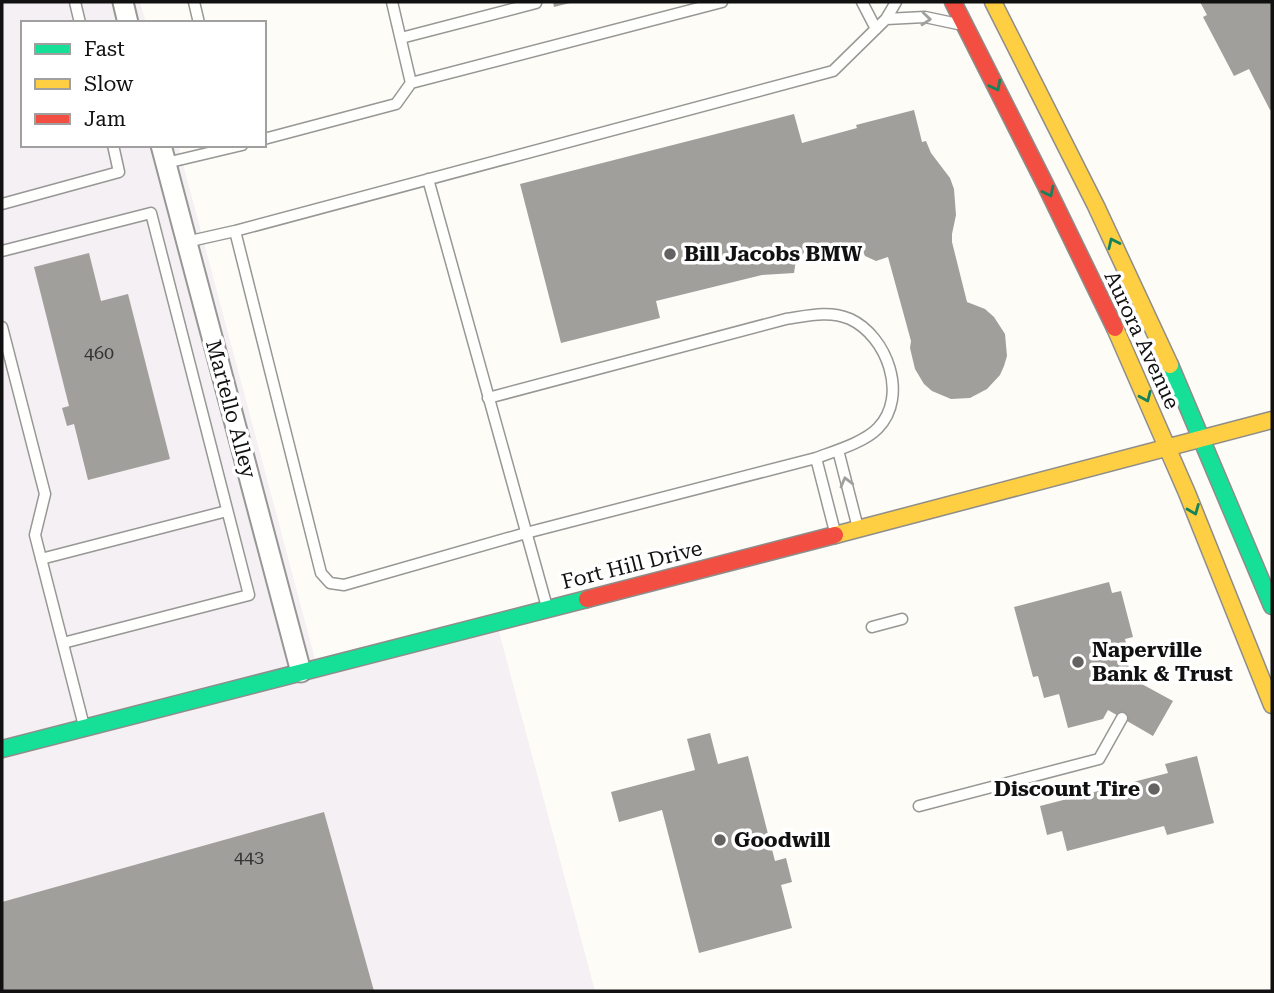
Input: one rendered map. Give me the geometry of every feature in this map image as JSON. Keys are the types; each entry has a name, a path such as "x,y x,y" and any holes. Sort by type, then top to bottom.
{"main road":[{"name":"Aurora Avenue","path":"953,2 1025,143 1133,368 1168,447 1272,705"},
{"name":"Aurora Avenue","path":"993,2 1096,207 1202,438 1272,606"},
{"name":"Fort Hill Drive","path":"2,749 1272,420"}],"street":[{"path":"123,2 128,21"},
{"name":"Martello Alley","path":"164,154 301,672"}],"lane":[{"path":"75,2 80,21"},
{"path":"194,2 199,21"},
{"path":"392,2 411,83"},
{"path":"266,138 396,104 411,83 722,2"},
{"path":"862,2 876,29"},
{"path":"186,242 833,71 886,19 897,2"},
{"path":"401,38 536,3"},
{"path":"886,19 925,17 965,26"},
{"path":"2,204 120,172 114,147"},
{"path":"164,154 228,147"},
{"path":"428,179 547,608"},
{"path":"2,251 151,213 249,595 63,643"},
{"path":"235,231 321,573 330,583 344,585 526,533 816,458 856,443 878,428 891,406 893,380 884,352 866,329 848,318 822,313 786,319 488,398"},
{"path":"2,327 45,494 35,535 85,727"},
{"path":"838,450 858,528"},
{"path":"816,458 835,534"},
{"path":"41,559 227,511"},
{"path":"872,627 902,619"},
{"path":"919,806 1099,759 1122,718"}],"shaded area":[{"path":"2,2 140,2 145,21 21,21 21,147 179,147 319,674 498,628 595,991 2,991"}],"building":[{"path":"553,2 570,2 570,3 554,7"},
{"path":"1200,2 1272,2 1272,109 1270,110 1249,69 1234,76 1203,17 1207,15"},
{"name":"Bill Jacobs BMW","path":"914,110 922,142 926,141 954,189 956,215 952,242 967,302 985,309 1005,334 1007,356 1004,366 1000,375 987,389 970,398 951,399 932,391 924,384 915,369 911,341 888,257 876,261 865,256 862,249 833,263 820,249 806,251 796,260 794,273 762,275 656,301 660,318 561,343 520,184 794,114 802,143"},
{"path":"89,253 101,301 128,294 170,459 88,480 74,424 67,426 62,408 69,406 34,267"},
{"name":"Naperville Bank & Trust","path":"1109,582 1112,593 1121,591 1133,637 1125,639 1130,671 1127,676 1173,701 1153,736 1108,710 1103,719 1068,728 1059,694 1044,698 1038,676 1033,677 1014,607"},
{"name":"Goodwill","path":"710,733 718,764 748,756 775,861 786,858 792,882 781,885 792,928 699,953 662,810 619,822 611,792 695,770 687,739"},
{"name":"Discount Tire","path":"1197,756 1214,823 1167,835 1164,826 1067,851 1062,831 1047,835 1040,806 1168,773 1165,764"},
{"path":"324,812 374,991 2,991 2,902"}],"traffic: fast":[{"path":"1170,365 1272,606"},
{"path":"2,749 587,599"}],"traffic: slow":[{"path":"993,2 1096,206 1170,365"},
{"path":"1115,328 1187,493 1272,705"},
{"path":"835,535 1272,420"}],"traffic: jam":[{"path":"953,2 1115,328"},
{"path":"587,599 835,535"}],"place":[{"name":"Bill Jacobs BMW","path":"670,254"},
{"name":"Naperville Bank & Trust","path":"1078,662"},
{"name":"Discount Tire","path":"1154,789"},
{"name":"Goodwill","path":"720,840"}]}
